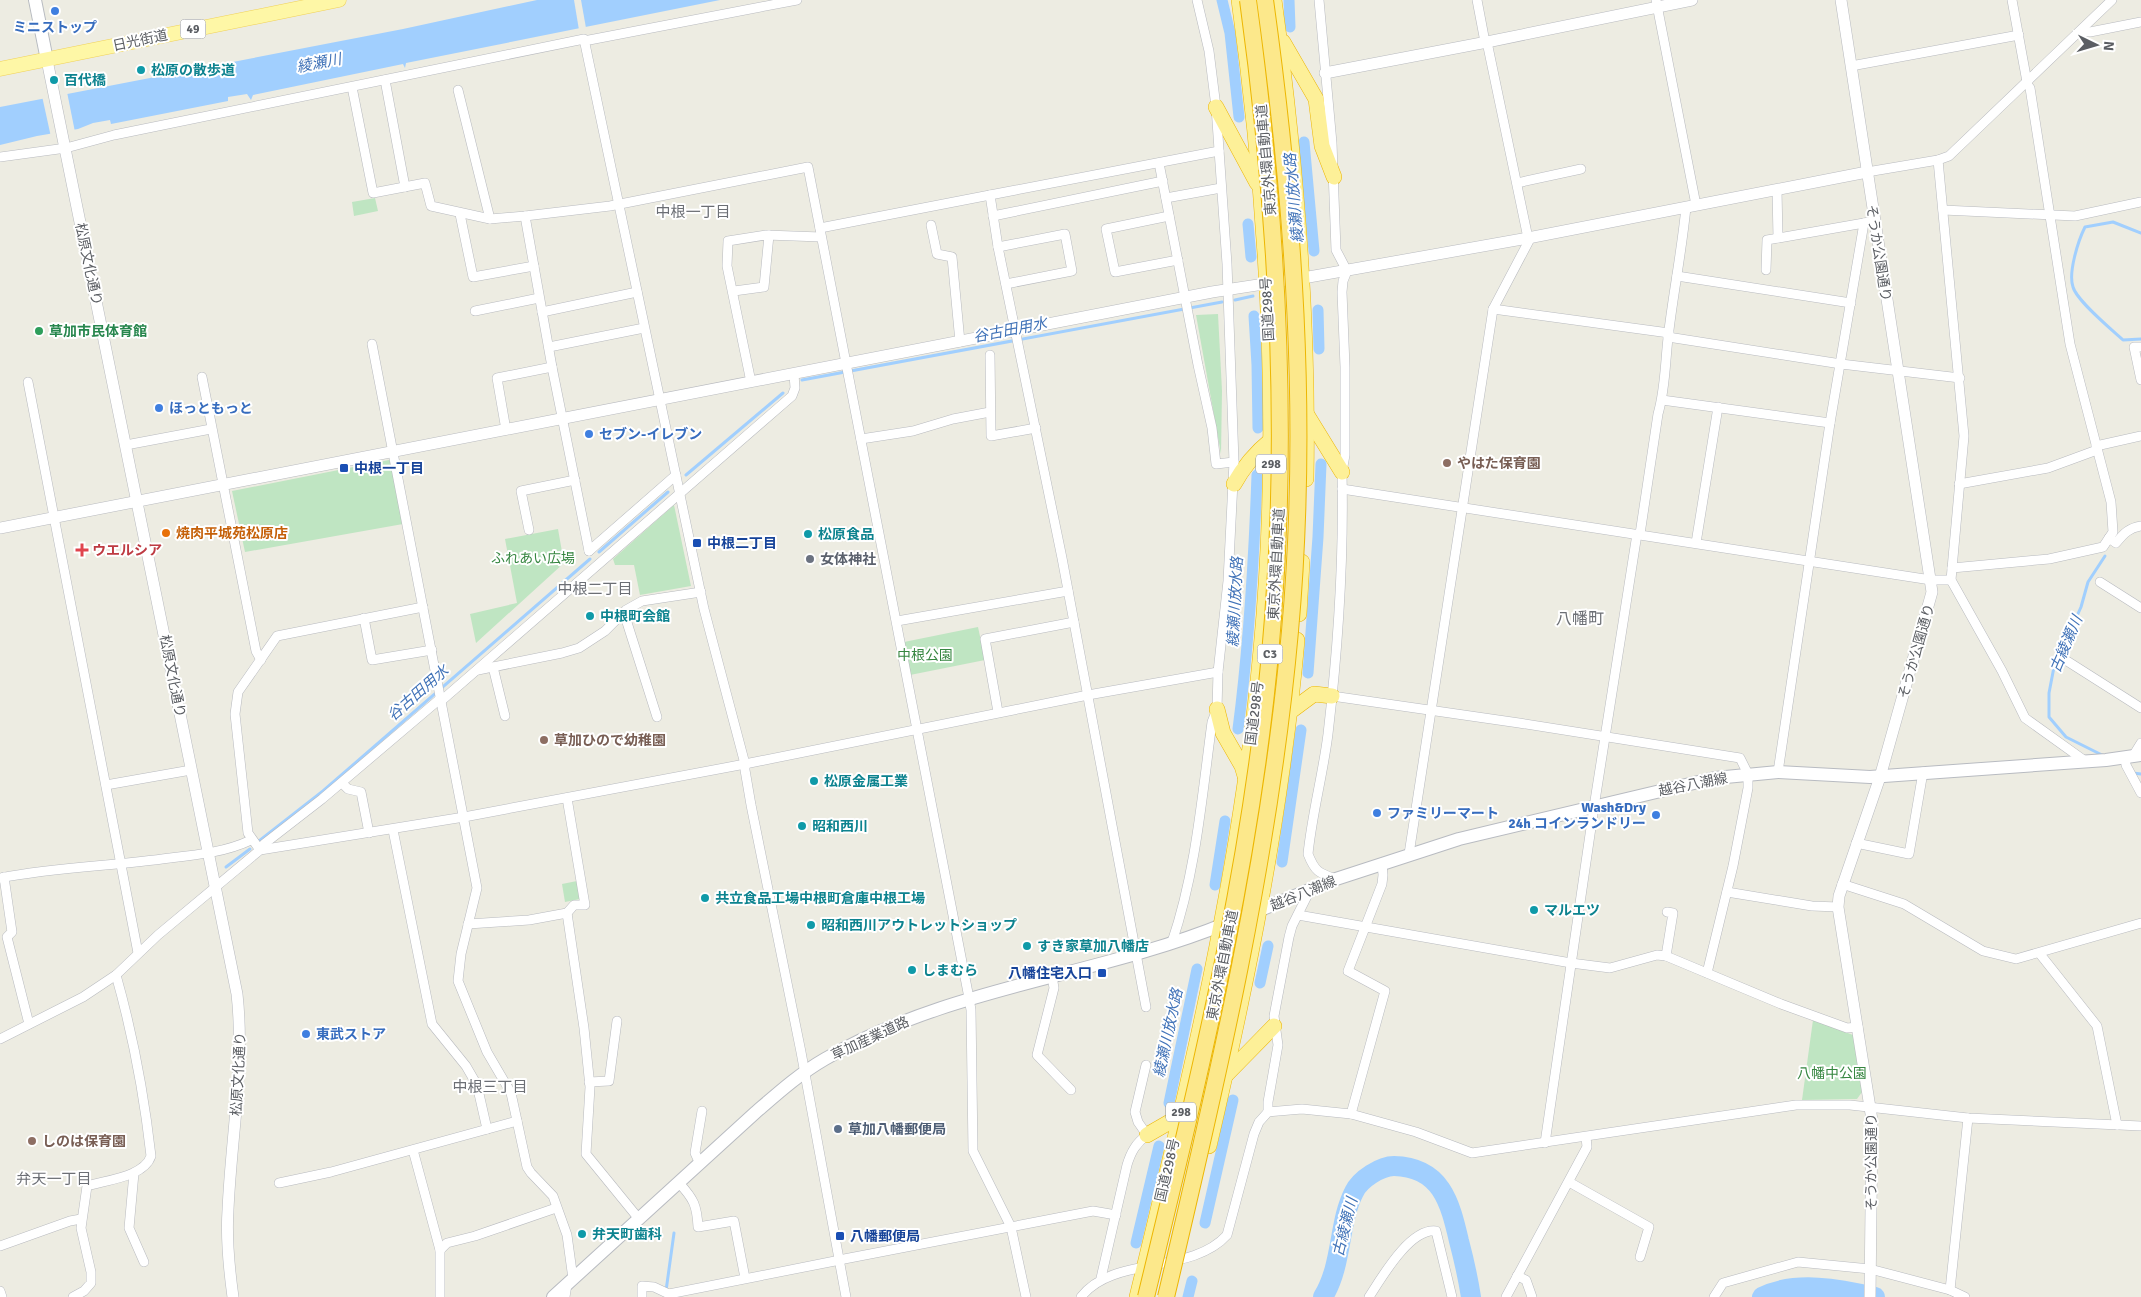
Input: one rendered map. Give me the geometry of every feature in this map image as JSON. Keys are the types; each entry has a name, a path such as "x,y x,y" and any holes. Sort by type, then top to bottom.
{"highway":[{"name":"国道298号","path":"1137,1297 1180,1116 1220,926 1246,780 1263,629 1270,511 1271,440 1266,284 1260,188 1239,0"},
{"name":"東京外環自動車道","path":"1146,1297 1227,943 1256,772 1273,619 1280,486 1278,326 1268,179 1248,0"},
{"name":"東京外環自動車道","path":"1166,1297 1222,1055 1251,911 1274,771 1290,628 1298,487 1297,344 1288,197 1265,0"},
{"name":"298","path":"1174,1297 1226,1075 1261,910 1291,711 1301,587 1307,416 1303,278 1291,126 1274,0"},
{"path":"1279,37 1316,99 1322,146 1334,177"},
{"path":"1216,107 1260,188"},
{"path":"1307,416 1342,472"},
{"path":"1234,484 1244,466 1271,440"},
{"path":"1291,711 1314,694 1332,696"},
{"path":"1217,709 1223,733 1242,766 1246,780"},
{"path":"1226,1075 1274,1026"},
{"path":"1147,1135 1180,1116"}],"main road":[{"path":"35,0 47,60"},
{"name":"日光街道","path":"0,69 339,0"},
{"name":"越谷八潮線","path":"1261,910 1336,879 1459,839 1706,780 1778,772 1880,776 2133,756"},
{"name":"草加産業道路","path":"553,1297 568,1287 639,1219 762,1107 823,1060 868,1037 936,1009 969,998 1135,954 1220,926 1261,910"}],"street":[{"path":"0,158 522,51 584,39 584,41 776,2 797,0"},
{"path":"1172,942 1186,896 1197,833 1212,722 1217,709 1218,672 1228,581 1234,484 1229,291 1216,107 1209,51 1198,0"},
{"path":"1319,0 1334,177 1336,250 1347,271"},
{"path":"1409,854 1493,308 1530,238 1516,183 1477,0"},
{"path":"1325,73 1486,42 1657,3 1692,0"},
{"name":"そうか公園通り","path":"1841,0 1867,172 1869,222 1898,370 1931,580 1931,598 1880,776 1842,884 1838,907 1871,1106 1874,1144 1870,1297"},
{"path":"1952,568 2049,559 2103,547 2113,532 2111,502 2070,344 2030,88 2027,83 2012,0"},
{"path":"0,528 1186,298 1530,238 1867,172 1938,160 1948,156 2027,83 2112,0"},
{"path":"1545,1143 1605,736 1658,414 1662,400 1677,276 1691,206 1657,3"},
{"path":"2081,31 2090,32 2141,22"},
{"path":"1851,66 2018,35"},
{"path":"584,41 701,592 745,764 753,814 805,1072 846,1297"},
{"name":"松原文化通り","path":"47,60 234,978 240,1020 240,1062 228,1210 228,1254 232,1297"},
{"path":"385,80 405,187"},
{"path":"352,87 373,193 425,183 431,206 460,214 490,219 619,205 808,167 896,622 905,658 969,998 971,1010 973,1151 1011,1227 1026,1297"},
{"path":"458,90 490,219"},
{"path":"751,382 734,291 727,266 728,241 769,235 820,232 990,195 1218,151"},
{"path":"1938,160 1964,436 1951,580 2026,718 2085,761"},
{"path":"1159,163 1212,428 1216,464 1234,462"},
{"path":"1516,183 1581,170"},
{"path":"992,216 1162,181"},
{"path":"1166,198 1221,188"},
{"path":"1777,190 1778,238"},
{"path":"990,195 998,247 1036,428 1088,694 1146,1007"},
{"path":"1942,210 2075,216 2141,202"},
{"path":"460,214 474,277 534,266"},
{"path":"525,216 552,368 589,551 676,475"},
{"path":"1169,216 1106,229 1115,272 1178,260"},
{"path":"1766,270 1767,240 1869,222 1851,303 1830,423 1778,772"},
{"path":"931,225 936,254 952,257 960,342"},
{"path":"998,247 1065,234 1072,271 1006,284"},
{"path":"734,291 764,287 769,235"},
{"path":"1336,879 1320,873 1313,867 1308,854 1328,736 1339,600 1342,472 1345,455 1345,367 1342,292 1343,280 1347,271"},
{"path":"1677,276 1851,303"},
{"path":"542,312 637,292"},
{"path":"475,311 539,298"},
{"path":"1493,308 1841,364 1960,378"},
{"path":"549,347 644,328"},
{"path":"372,344 477,888 468,924 458,980 487,1052 511,1093 527,1167 531,1174 553,1196 556,1208 568,1235 568,1287"},
{"path":"2141,347 2134,347 2141,380"},
{"path":"990,355 991,436 1036,428"},
{"path":"506,430 498,378 552,368"},
{"path":"0,1039 83,997 116,975 138,953 260,850 264,844 342,783 478,670 792,396 795,388 794,374"},
{"path":"202,377 256,651 261,660"},
{"path":"28,382 138,953"},
{"path":"1662,400 1830,423"},
{"path":"1696,543 1718,407"},
{"path":"861,439 913,431 953,419 990,412"},
{"path":"126,445 212,429"},
{"path":"1959,484 2048,468 2097,448 2141,436"},
{"path":"529,530 521,491 575,480"},
{"path":"1342,489 1810,562 1931,580 1951,580"},
{"path":"2109,538 2116,542 2125,532 2133,527 2141,526"},
{"path":"2100,582 2141,608"},
{"path":"896,622 1068,591"},
{"path":"478,670 579,648 642,601 701,592"},
{"path":"260,850 251,840 248,833 235,714 238,692 277,636 423,607"},
{"path":"624,613 657,717"},
{"path":"364,618 372,660 432,650"},
{"path":"998,712 985,639 1074,622"},
{"path":"2067,661 2141,708"},
{"path":"493,667 505,716"},
{"path":"260,850 393,830 567,798 745,764 1088,694 1218,672"},
{"path":"1332,696 1740,758 1748,774 1748,788 1708,973"},
{"path":"2141,743 2126,765 2141,793"},
{"path":"106,786 192,770"},
{"path":"1856,843 1909,854 1923,772"},
{"path":"342,783 348,789 361,792 369,834"},
{"path":"468,924 529,920 567,913 574,905 585,905 567,798"},
{"path":"393,830 432,1024 466,1066 477,1085 487,1129"},
{"path":"29,1024 7,937 12,932 2,877 32,871 121,865 209,853 251,840"},
{"path":"1351,1114 1385,991 1348,971 1382,884 1382,864"},
{"path":"1842,884 1904,904 1983,950 2016,959 2040,954 2141,924"},
{"path":"1081,1297 1089,1286 1102,1278 1208,1251 1218,1245 1227,1235 1254,1134 1259,1122 1268,1112 1268,1102 1278,1054 1274,1016 1289,938 1312,888"},
{"path":"1727,892 1812,906 1838,907"},
{"path":"1666,956 1673,913 1667,912"},
{"path":"567,913 584,1028 590,1088 586,1154 639,1219"},
{"path":"1298,916 1610,968 1657,955 1666,956 1806,1013 1847,1028 1858,1027"},
{"path":"2040,954 2097,1026 2117,1125"},
{"path":"73,1297 84,1291 91,1283 91,1272 82,1239 81,1219 86,1186 134,1173 149,1163 152,1156 137,1057 116,975"},
{"path":"1052,976 1054,988 1037,1055 1071,1090"},
{"path":"589,1082 609,1082 617,1021"},
{"path":"1102,1278 1131,1153 1139,1141 1147,1135 1138,1122 1135,1112 1146,1064"},
{"path":"1268,1112 1302,1109 1351,1114 1416,1132 1472,1153 1796,1105 1871,1106 1968,1118 2141,1126"},
{"path":"700,1164 695,1154 702,1111"},
{"path":"1950,1290 1968,1118"},
{"path":"279,1183 331,1172 517,1122"},
{"path":"1506,1297 1587,1147 1586,1137"},
{"path":"413,1150 440,1250 440,1297"},
{"path":"134,1173 129,1228 144,1262"},
{"path":"1569,1182 1649,1227 1640,1257"},
{"path":"679,1183 692,1197 697,1210 698,1227 734,1221 745,1278"},
{"path":"440,1250 447,1243 475,1236 556,1208"},
{"path":"642,1297 642,1286 654,1287 669,1294 1093,1211 1116,1215"},
{"path":"0,1246 70,1220 81,1219"},
{"path":"1369,1297 1397,1255 1411,1242 1429,1230 1436,1231 1452,1297"},
{"path":"1714,1297 1723,1283 1798,1262 1870,1273 1950,1290 1965,1297"},
{"path":"1517,1276 1526,1280 1532,1297"},
{"path":"0,1291 2,1297"}],"green space":[{"path":"375,198 378,211 354,216 352,202"},
{"path":"1218,314 1222,391 1221,454 1196,315"},
{"path":"389,460 392,463 403,524 245,552 232,491"},
{"path":"674,505 691,586 640,595 634,565 615,565 613,559"},
{"name":"ふれあい広場","path":"558,529 564,563 476,643 470,614 517,603 505,539"},
{"name":"中根公園","path":"978,627 985,660 910,675 904,642"},
{"path":"577,881 580,899 565,902 562,884"},
{"name":"八幡中公園","path":"1813,1020 1853,1035 1862,1092 1857,1099 1802,1100"}],"water":[{"name":"綾瀬川","path":"537,0 720,0 406,63 405,68 403,64 253,95 251,100 247,94 228,97 228,101 111,124 110,120 93,123 78,129 0,145 0,107 403,29"}],"pier":[{"path":"574,0 581,0 586,28 579,30"},
{"path":"67,92 75,132 51,137 42,96"}],"waterway":[{"name":"綾瀬川放水路","path":"1222,0 1230,33 1239,117"},
{"name":"綾瀬川放水路","path":"1289,0 1290,27"},
{"name":"綾瀬川放水路","path":"1304,142 1314,251"},
{"name":"古綾瀬川","path":"2141,233 2113,222 2085,227 2079,240 2072,274 2073,287 2076,293 2095,315 2123,340 2141,339"},
{"name":"綾瀬川放水路","path":"1248,224 1251,257"},
{"name":"谷古田用水","path":"1235,300 1253,296"},
{"name":"谷古田用水","path":"802,380 1222,302"},
{"name":"綾瀬川放水路","path":"1318,310 1319,349"},
{"name":"綾瀬川放水路","path":"1254,316 1258,428"},
{"name":"谷古田用水","path":"686,475 783,393"},
{"name":"綾瀬川放水路","path":"1308,673 1318,537 1321,464"},
{"name":"綾瀬川放水路","path":"1238,729 1250,602 1257,475"},
{"name":"谷古田用水","path":"599,552 668,492"},
{"name":"古綾瀬川","path":"2104,756 2066,737 2049,717 2049,693 2054,667 2081,607 2088,582 2105,556"},
{"name":"谷古田用水","path":"259,841 323,791 590,559"},
{"name":"綾瀬川放水路","path":"1282,862 1301,730"},
{"name":"古綾瀬川","path":"2133,773 2141,774"},
{"name":"綾瀬川放水路","path":"1215,885 1225,821"},
{"name":"谷古田用水","path":"226,867 250,849"},
{"name":"綾瀬川放水路","path":"1260,983 1268,946"},
{"name":"綾瀬川放水路","path":"1169,1103 1197,969"},
{"name":"綾瀬川放水路","path":"1205,1223 1233,1100"},
{"name":"綾瀬川放水路","path":"1136,1243 1159,1146"},
{"name":"古綾瀬川","path":"1323,1297 1334,1271 1345,1217 1354,1192 1361,1182 1371,1174 1383,1168 1394,1166 1410,1168 1423,1173 1441,1189 1447,1200 1456,1227 1471,1297"},
{"path":"666,1291 674,1233"},
{"name":"綾瀬川放水路","path":"1188,1297 1192,1281"},
{"name":"古綾瀬川","path":"1762,1297 1775,1292 1803,1287 1848,1291 1875,1297"}],"place":[{"name":"ミニストップ","path":"55,11"},
{"name":"松原の散歩道","path":"141,70"},
{"name":"百代橋","path":"54,80"},
{"name":"草加市民体育館","path":"39,331"},
{"name":"ほっともっと","path":"159,408"},
{"name":"セブン-イレブン","path":"589,434"},
{"name":"やはた保育園","path":"1447,463"},
{"name":"中根一丁目","path":"344,468"},
{"name":"焼肉平城苑松原店","path":"166,533"},
{"name":"松原食品","path":"808,534"},
{"name":"中根二丁目","path":"697,543"},
{"name":"ウエルシア","path":"82,550"},
{"name":"女体神社","path":"810,559"},
{"name":"中根町会館","path":"590,616"},
{"name":"草加ひので幼稚園","path":"544,740"},
{"name":"松原金属工業","path":"814,781"},
{"name":"ファミリーマート","path":"1377,813"},
{"name":"Wash&Dry 24h コインランドリー","path":"1656,815"},
{"name":"昭和西川","path":"802,826"},
{"name":"共立食品工場中根町倉庫中根工場","path":"705,898"},
{"name":"マルエツ","path":"1534,910"},
{"name":"昭和西川アウトレットショップ","path":"811,925"},
{"name":"すき家草加八幡店","path":"1027,946"},
{"name":"しまむら","path":"912,970"},
{"name":"八幡住宅入口","path":"1102,973"},
{"name":"東武ストア","path":"306,1034"},
{"name":"草加八幡郵便局","path":"838,1129"},
{"name":"しのは保育園","path":"32,1141"},
{"name":"弁天町歯科","path":"582,1234"},
{"name":"八幡郵便局","path":"840,1236"}],"district":[{"name":"中根一丁目","path":"693,212"},
{"name":"中根二丁目","path":"595,589"},
{"name":"八幡町","path":"1580,618"},
{"name":"中根三丁目","path":"490,1087"},
{"name":"弁天一丁目","path":"54,1179"}]}
